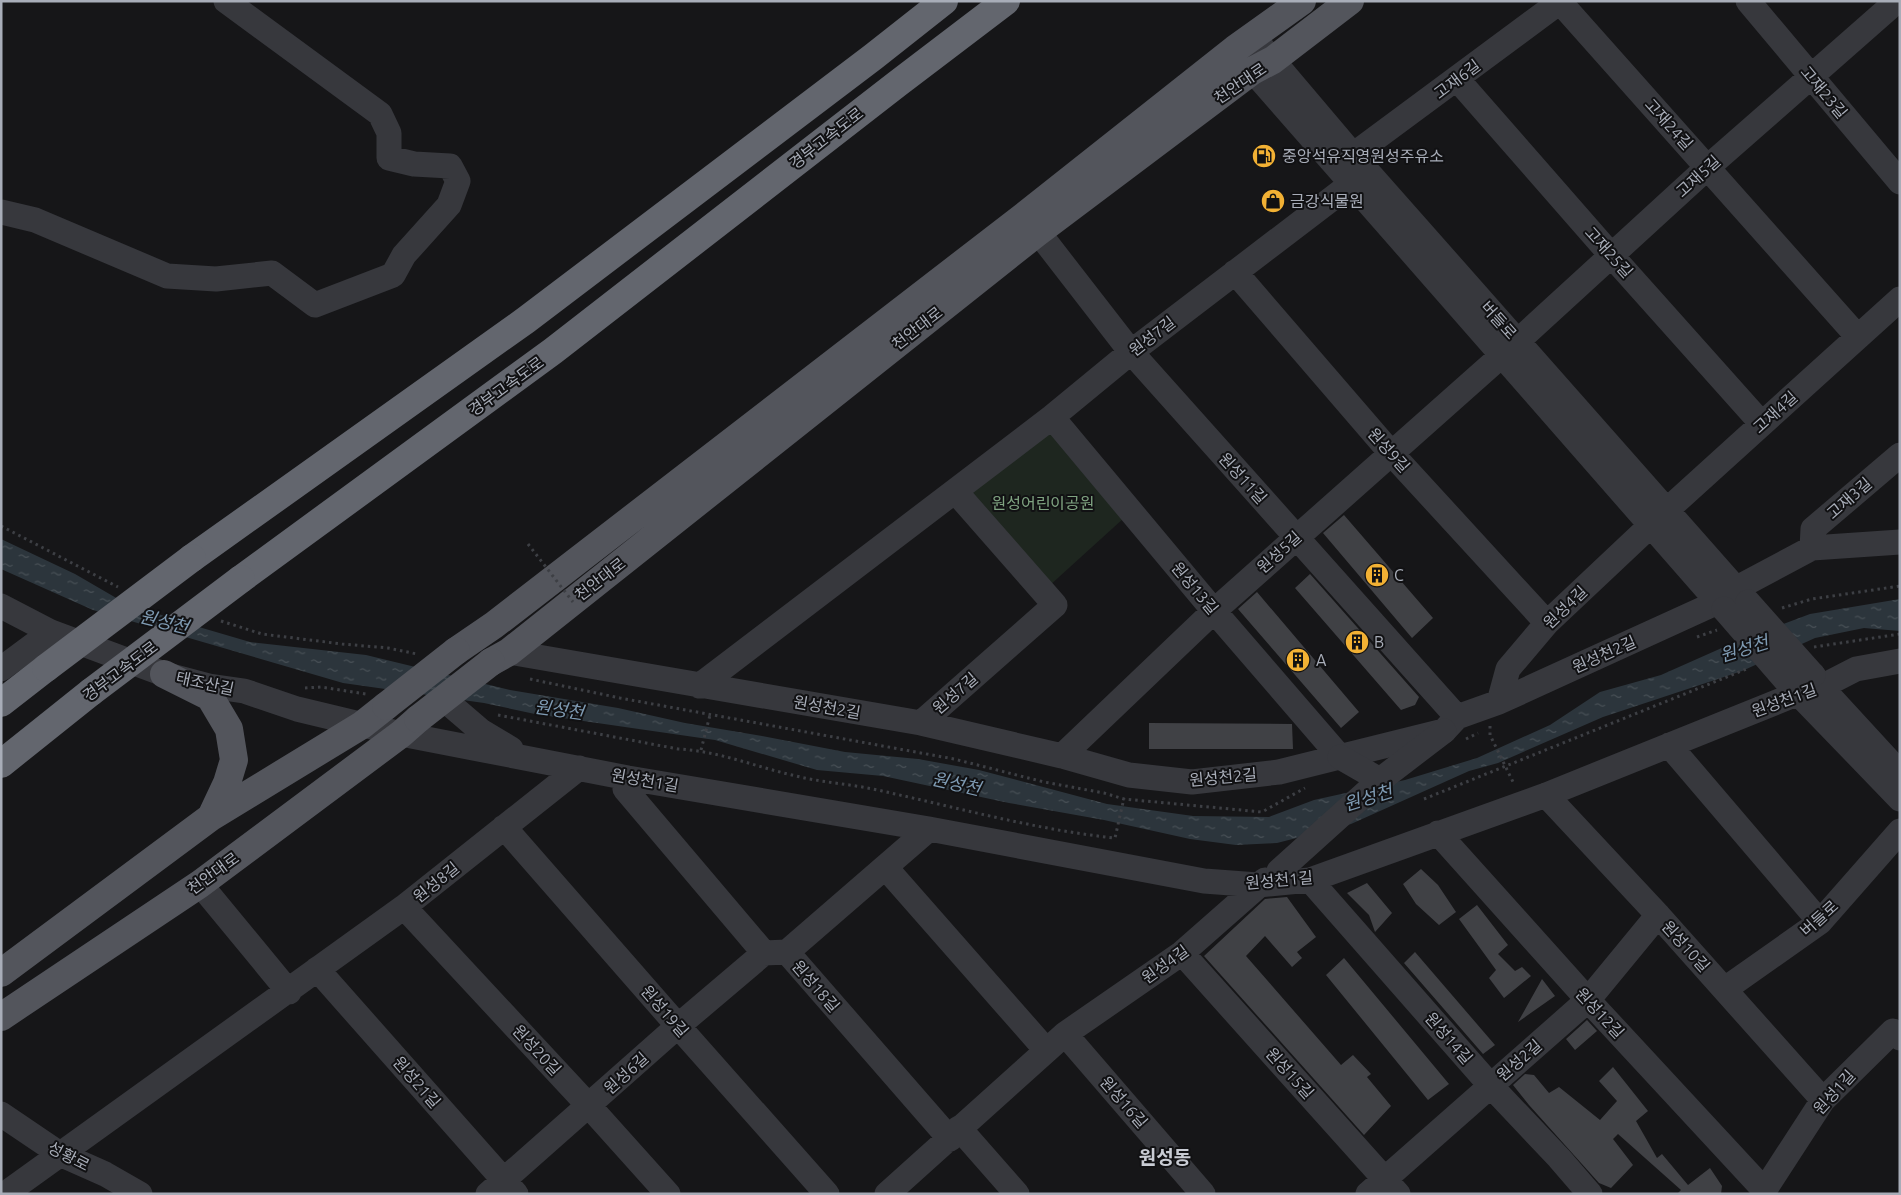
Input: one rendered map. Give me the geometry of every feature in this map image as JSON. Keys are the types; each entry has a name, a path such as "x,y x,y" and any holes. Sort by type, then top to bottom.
{"highway":[{"path":"1,703 192,558 526,320 873,58 944,1"},
{"name":"경부고속도로","path":"1,764 91,692 241,579 553,351 896,84 1006,1"}],"main road":[{"name":"천안대로","path":"377,700 456,652 502,619 1017,222 1244,43 1302,1"},
{"name":"천안대로","path":"1,1017 200,884 410,727 1038,232 1350,1"},
{"path":"164,674 210,698 229,729 234,760 227,783 211,817"},
{"path":"1,973 211,817 362,725 377,700"}],"street":[{"path":"1,212 35,220 167,276 216,279 272,272 315,305 393,275 404,255 449,205 458,181 450,166 414,164 389,158 388,133 380,114 226,1"},
{"name":"고재23길","path":"1748,1 1900,182"},
{"name":"고재5길","path":"1510,347 1708,167 1897,1"},
{"name":"고재6길","path":"1353,155 1560,2"},
{"name":"고재24길","path":"1560,2 1858,337"},
{"name":"버들로","path":"1244,43 1352,184 1510,347"},
{"name":"버들로","path":"1263,66 1353,155 1510,347 1806,685"},
{"name":"고재25길","path":"1457,79 1762,424"},
{"name":"원성7길","path":"699,686 1052,417 1131,352 1352,184"},
{"name":"원성11길","path":"1038,232 1131,352 1296,538 1451,724"},
{"name":"원성9길","path":"1235,272 1391,453 1547,623"},
{"name":"고재4길","path":"1659,518 1899,300"},
{"name":"원성5길","path":"1062,756 1214,611 1510,347"},
{"name":"원성13길","path":"1052,417 1214,611 1340,757 1380,780"},
{"name":"고재3길","path":"1812,548 1813,529 1900,455"},
{"name":"원성7길","path":"920,723 1055,605 955,491"},
{"name":"원성4길","path":"1499,702 1508,669 1547,623 1659,518"},
{"name":"원성천2길","path":"500,657 699,686 920,723 1062,756 1130,775 1192,782 1279,772 1340,757 1451,724 1732,600 1812,548 1900,542"},
{"name":"태조산길","path":"1,606 51,632 164,674 209,686 244,691 297,709 362,725"},
{"path":"1,669 51,632"},
{"name":"원성천1길","path":"362,725 410,727 525,758 628,778 929,829 1204,881 1258,885 1310,880 1546,795 1670,745 1806,685 1856,669 1900,661"},
{"path":"1806,685 1900,773"},
{"path":"1806,685 1900,799"},
{"path":"453,707 481,731 525,758"},
{"name":"원성4길","path":"887,1194 1065,1034 1182,953 1380,780 1451,724"},
{"path":"1670,745 1820,922"},
{"name":"원성8길","path":"5,1194 289,992 317,969 404,907 579,768"},
{"name":"원성18길","path":"628,778 625,788 775,953 1017,1194"},
{"name":"원성10길","path":"1546,795 1658,915 1823,1100"},
{"name":"원성19길","path":"504,827 827,1194"},
{"path":"775,953 886,868 929,829"},
{"name":"버들로","path":"1725,989 1820,922 1900,831"},
{"name":"원성12길","path":"1438,834 1763,1192"},
{"path":"886,868 1046,1050"},
{"name":"원성14길","path":"1310,880 1490,1085 1590,1194"},
{"path":"200,884 289,992"},
{"name":"원성20길","path":"404,907 668,1194"},
{"name":"원성2길","path":"1384,1189 1490,1085 1588,1000 1658,915"},
{"name":"원성6길","path":"502,1189 589,1106 678,1026 775,953"},
{"name":"원성15길","path":"1182,953 1384,1189"},
{"name":"원성21길","path":"317,969 502,1189"},
{"name":"원성1길","path":"1763,1192 1823,1100 1893,1031 1900,1038"},
{"name":"원성16길","path":"1065,1034 1203,1194"},
{"name":"성황로","path":"1,1114 60,1154 105,1174 140,1194"}],"path":[{"path":"528,544 573,602"},
{"path":"1810,648 1819,645 1900,634"},
{"path":"1424,799 1729,675 1756,666"},
{"path":"302,688 321,687 377,700"},
{"path":"496,715 678,749 701,750 797,777 879,790 1090,835 1115,838 1124,798"},
{"path":"701,750 710,715"},
{"path":"1490,727 1490,735 1506,766"}],"green space":[{"name":"원성어린이공원","path":"1043,424 1124,518 1048,587 961,485"}],"water":[{"name":"원성천","path":"1,539 75,574 118,599 175,620 250,642 366,655 510,690 618,708 685,723 845,752 918,759 979,770 1107,804 1193,816 1269,817 1314,800 1405,780 1477,758 1550,725 1600,692 1661,675 1733,643 1810,614 1900,599 1900,631 1864,628 1815,638 1742,671 1603,717 1498,763 1469,771 1351,824 1277,843 1236,845 1190,839 883,776 817,770 715,740 535,714 484,703 343,683 93,610 1,569"}],"building":[{"name":"C","path":"1344,515 1433,618 1412,638 1323,533"},
{"name":"B","path":"1310,574 1419,697 1415,705 1401,710 1295,588"},
{"name":"A","path":"1257,592 1359,712 1341,728 1238,609"},
{"path":"1149,723 1292,724 1293,749 1149,749"},
{"path":"1421,869 1438,885 1456,912 1439,925 1416,904 1403,884"},
{"path":"1367,883 1392,913 1375,932 1369,915 1347,893"},
{"path":"1287,897 1316,937 1297,952 1302,958 1292,967 1265,936 1246,956 1341,1065 1353,1055 1371,1074 1367,1077 1391,1106 1364,1135 1204,956 1265,899"},
{"path":"1477,905 1508,945 1498,954 1515,971 1522,967 1531,976 1504,998 1489,978 1496,970 1459,919"},
{"path":"1415,952 1495,1045 1483,1054 1404,963"},
{"path":"1344,958 1449,1084 1428,1100 1326,975"},
{"path":"1542,979 1555,996 1518,1022"},
{"path":"1587,1020 1597,1031 1575,1050 1566,1039"},
{"path":"1613,1067 1648,1111 1636,1121 1657,1158 1662,1154 1688,1185 1710,1168 1722,1186 1721,1194 1677,1194 1681,1190 1618,1134 1613,1139 1633,1165 1611,1188 1599,1183 1513,1085 1525,1074 1534,1075 1549,1093 1559,1087 1600,1120 1617,1101 1599,1081"}],"place":[{"name":"중앙석유직영원성주유소","path":"1264,156"},
{"name":"금강식물원","path":"1273,201"},
{"name":"C","path":"1377,575"},
{"name":"B","path":"1357,642"},
{"name":"A","path":"1298,660"}],"district":[{"name":"원성동","path":"1165,1157"}]}
